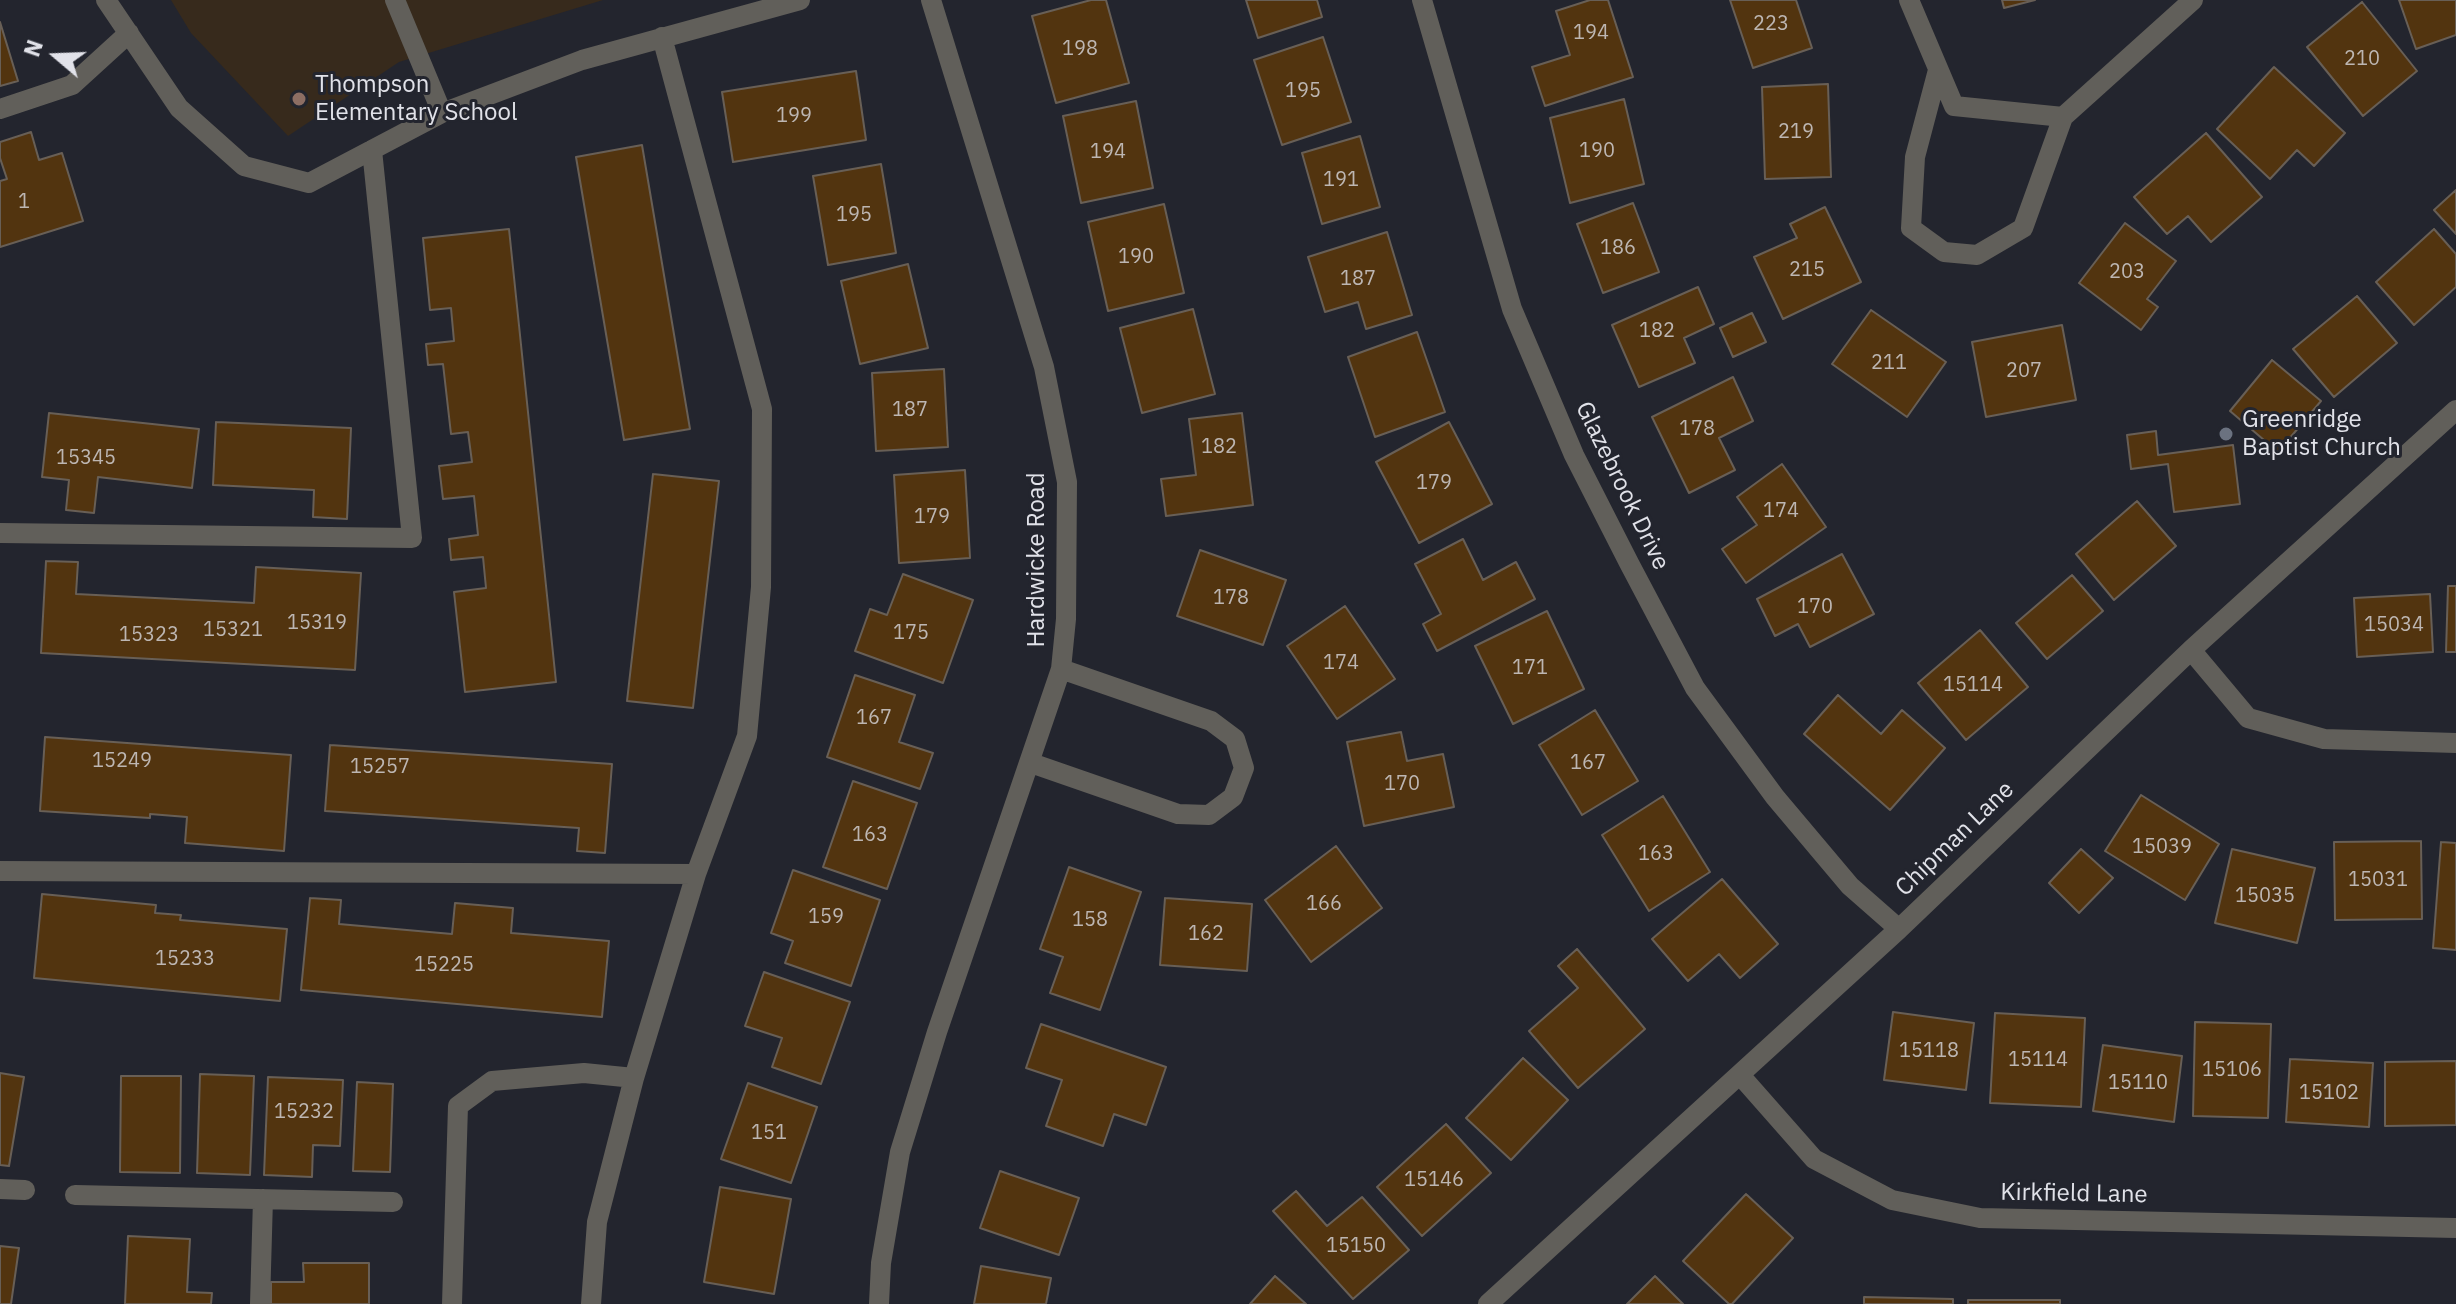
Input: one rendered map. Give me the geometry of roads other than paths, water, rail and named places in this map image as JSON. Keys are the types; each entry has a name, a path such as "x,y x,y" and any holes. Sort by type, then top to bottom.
{"street":[{"path":"106,0 179,108 244,166 309,183 442,113 582,60 800,0"},
{"path":"395,0 442,113"},
{"name":"Hardwicke Road","path":"879,1304 881,1263 900,1152 937,1032 1061,669 1066,619 1067,497 1062,453 1044,367 931,0"},
{"name":"Glazebrook Drive","path":"1422,0 1512,309 1574,455 1629,563 1695,688 1775,797 1850,886 1899,929"},
{"path":"1909,0 1954,106 2063,117"},
{"path":"1938,70 1915,157 1911,228 1944,252 1977,255 2023,228 2063,117 2193,0"},
{"path":"0,109 72,85 129,33"},
{"path":"591,1304 597,1222 634,1078 696,874 747,736 761,587 762,409 662,37"},
{"path":"0,533 412,538 372,150"},
{"name":"Chipman Lane","path":"1488,1304 1899,929 2191,650 2456,410"},
{"path":"2191,650 2248,718 2324,739 2456,743"},
{"path":"1031,763 1178,814 1209,815 1233,797 1244,768 1235,739 1211,721 1061,669"},
{"path":"0,871 696,874"},
{"path":"452,1304 458,1106 492,1081 584,1073 634,1078"},
{"name":"Kirkfield Lane","path":"1740,1075 1814,1159 1892,1200 1980,1218 2456,1228"},
{"path":"0,1189 25,1190"},
{"path":"75,1195 393,1202"},
{"path":"260,1304 263,1199"}],"place":[{"name":"Thompson Elementary School","path":"299,99"},
{"name":"Greenridge Baptist Church","path":"2226,434"}]}
